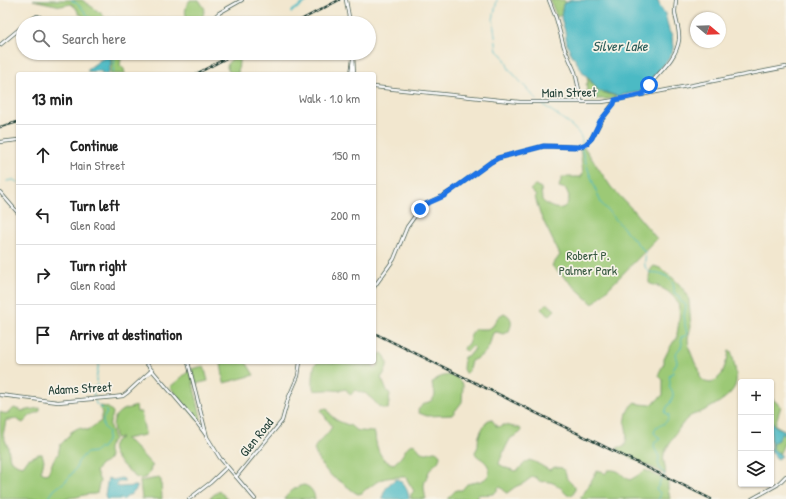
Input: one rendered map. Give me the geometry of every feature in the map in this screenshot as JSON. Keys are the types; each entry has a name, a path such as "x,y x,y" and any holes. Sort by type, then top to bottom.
{"street":[{"path":"216,16 242,0"},
{"path":"346,0 349,16"},
{"path":"549,0 557,21 564,47 576,74 581,102"},
{"path":"643,94 669,61 679,43 678,26 675,13 676,0"},
{"path":"0,45 16,32"},
{"path":"353,60 353,72"},
{"name":"Main Street","path":"376,87 520,102 602,102 786,67"},
{"path":"376,284 395,256 408,225 422,206 451,191 498,158 544,146 578,147 586,144 592,138 600,121 614,104 615,100"},
{"path":"0,142 16,140"},
{"path":"0,192 16,211"},
{"path":"147,364 198,424 208,437 217,454 255,499"},
{"path":"188,364 208,437"},
{"name":"Glen Road","path":"236,477 282,421 288,399 298,376 300,364"},
{"name":"Adams Street","path":"0,395 56,402 115,398 127,393 152,370"},
{"path":"198,424 202,422 202,418"},
{"path":"190,499 210,483 227,466"},
{"path":"752,499 777,485 786,476"}],"green space":[{"path":"33,0 82,0 103,16 82,16 71,4 61,6"},
{"path":"190,0 199,0 205,9 203,16 186,16 187,4"},
{"path":"550,0 564,0 566,3 563,4 561,15 557,17"},
{"path":"112,60 121,60 120,65 125,72 110,72"},
{"path":"231,60 239,60 238,72 230,72 227,68 228,63"},
{"path":"587,77 599,91 615,96 615,98 588,99 586,84 588,83"},
{"name":"Robert P. Palmer Park","path":"584,147 611,187 657,239 593,304 552,266 560,255 540,214 536,196 530,190 535,185 541,188 542,200 554,208 562,208 566,206 569,196 566,189 559,187 562,177 581,177 583,173 580,148"},
{"path":"654,266 660,268 674,279 688,296 691,326 688,339 689,348 699,369 700,377 705,382 711,383 715,381 722,374 729,351 731,351 732,354 736,375 734,387 727,396 710,408 690,416 679,429 664,454 665,475 620,452 617,448 624,447 626,441 627,435 625,423 627,413 631,405 635,402 651,405 663,395 663,380 659,376 659,373 669,349 677,339 679,318 678,306 672,295 658,286 649,283 650,271"},
{"path":"547,303 555,310 549,316 541,309"},
{"path":"504,313 509,316 511,320 509,331 503,334 497,332 493,333 488,349 482,355 471,361 468,372 465,373 463,369 464,357 471,354 474,349 472,346 467,351 464,350 469,342 471,334 475,329 490,328 493,326 498,317"},
{"path":"382,353 387,362 386,370 381,378 390,394 388,409 379,406 365,393 355,390 351,395 346,389 314,390 313,383 315,364 372,364 373,367 376,368 378,366 379,355"},
{"path":"221,364 247,364 254,375 224,383"},
{"path":"204,366 208,381 195,384 191,369"},
{"path":"190,370 200,413 201,419 199,421 170,387"},
{"path":"449,375 456,377 463,384 462,402 452,415 427,416 419,413 419,408 431,401 434,397 435,393 432,384 433,382 439,378"},
{"path":"774,400 781,406 775,425 786,431 786,439 779,455 774,452"},
{"path":"99,406 107,407 113,412 110,424 114,439 108,449 110,456 109,458 106,462 100,465 96,472 100,481 97,493 67,499 0,499 0,412 7,413 14,408 22,411 40,408 40,411 31,415 23,423 16,419 6,420 3,435 8,447 10,460 23,466 28,459 42,454 44,460 41,472 45,474 48,473 54,459 58,455 60,445 71,432 78,428 88,430 101,421 102,413"},
{"path":"136,406 137,412 141,412 145,433 144,435 125,439 130,442 153,466 145,478 140,479 134,476 120,462 113,452 112,446 121,438 116,438 113,427 115,417 121,411"},
{"path":"327,408 331,416 339,422 351,426 356,430 374,432 379,453 386,461 390,463 394,464 411,444 415,445 421,452 427,453 435,451 438,453 440,455 439,459 431,468 425,482 424,487 426,499 411,499 411,494 414,491 406,477 391,477 383,479 362,493 358,494 334,478 322,465 314,449 332,426 321,411 322,409"},
{"path":"491,419 497,427 504,425 521,429 520,433 511,438 499,464 516,471 529,460 549,470 555,467 562,468 567,479 575,487 572,495 566,494 554,483 541,482 536,477 532,477 507,493 500,487 495,493 478,495 477,497 480,499 447,499 456,490 462,490 467,484 481,481 489,474 487,464 477,456 475,452 478,438 487,421"},
{"path":"608,470 616,471 630,480 645,470 668,481 670,499 581,499 596,472 602,471 605,474"},
{"path":"159,478 161,480 162,499 142,499 140,481"},
{"path":"304,485 312,490 315,499 284,499 293,490"},
{"path":"219,490 227,499 209,499"}],"water":[{"name":"Silver Lake","path":"571,0 658,0 665,14 669,31 672,36 673,48 668,60 640,92 617,96 598,90 584,74 567,45 561,18 563,4"},
{"path":"100,60 111,60 108,72 88,72 88,69"},
{"path":"774,424 786,431 786,438 785,434 782,433 778,440 774,442"},
{"path":"774,450 782,456 777,459 774,455"},
{"path":"108,478 113,480 121,478 124,479 124,482 117,483 116,486 137,486 137,488 124,499 106,499 105,495"},
{"path":"397,479 402,482 406,488 409,499 382,499 387,487"}],"waterway":[{"path":"71,0 78,4 89,16"},
{"path":"291,12 309,0"},
{"path":"497,0 493,20 497,51 503,55 509,69 537,100"},
{"path":"113,72 115,60"},
{"path":"594,99 600,91"},
{"path":"542,104 577,131 581,137 582,144"},
{"path":"581,148 601,203 645,252 645,266 647,270 666,276 673,284 674,293 679,296 680,301 686,306 684,316 687,334 681,337 681,347 675,354 677,362 673,373 670,374 669,387 673,393 673,396 665,413 669,415 664,423 656,427 654,433 660,439 655,441 654,447 659,457 658,463 660,469 665,474 656,489 660,493 660,497 658,499"},
{"path":"7,181 16,181"},
{"path":"95,398 92,390 93,387 97,385 96,380 99,364"},
{"path":"48,499 54,490 67,480 83,456 87,453 94,452 99,448 102,448 107,441 108,432 103,426 103,419 107,412 96,404 95,401"}],"railway":[{"path":"308,16 339,0"},
{"path":"200,72 223,60"},
{"path":"0,127 16,123"},
{"path":"376,334 711,499"}],"route":[{"path":"420,209 429,202 444,196 498,158 544,146 578,147 586,144 592,138 600,121 614,104 615,100 643,94 649,85"}]}
